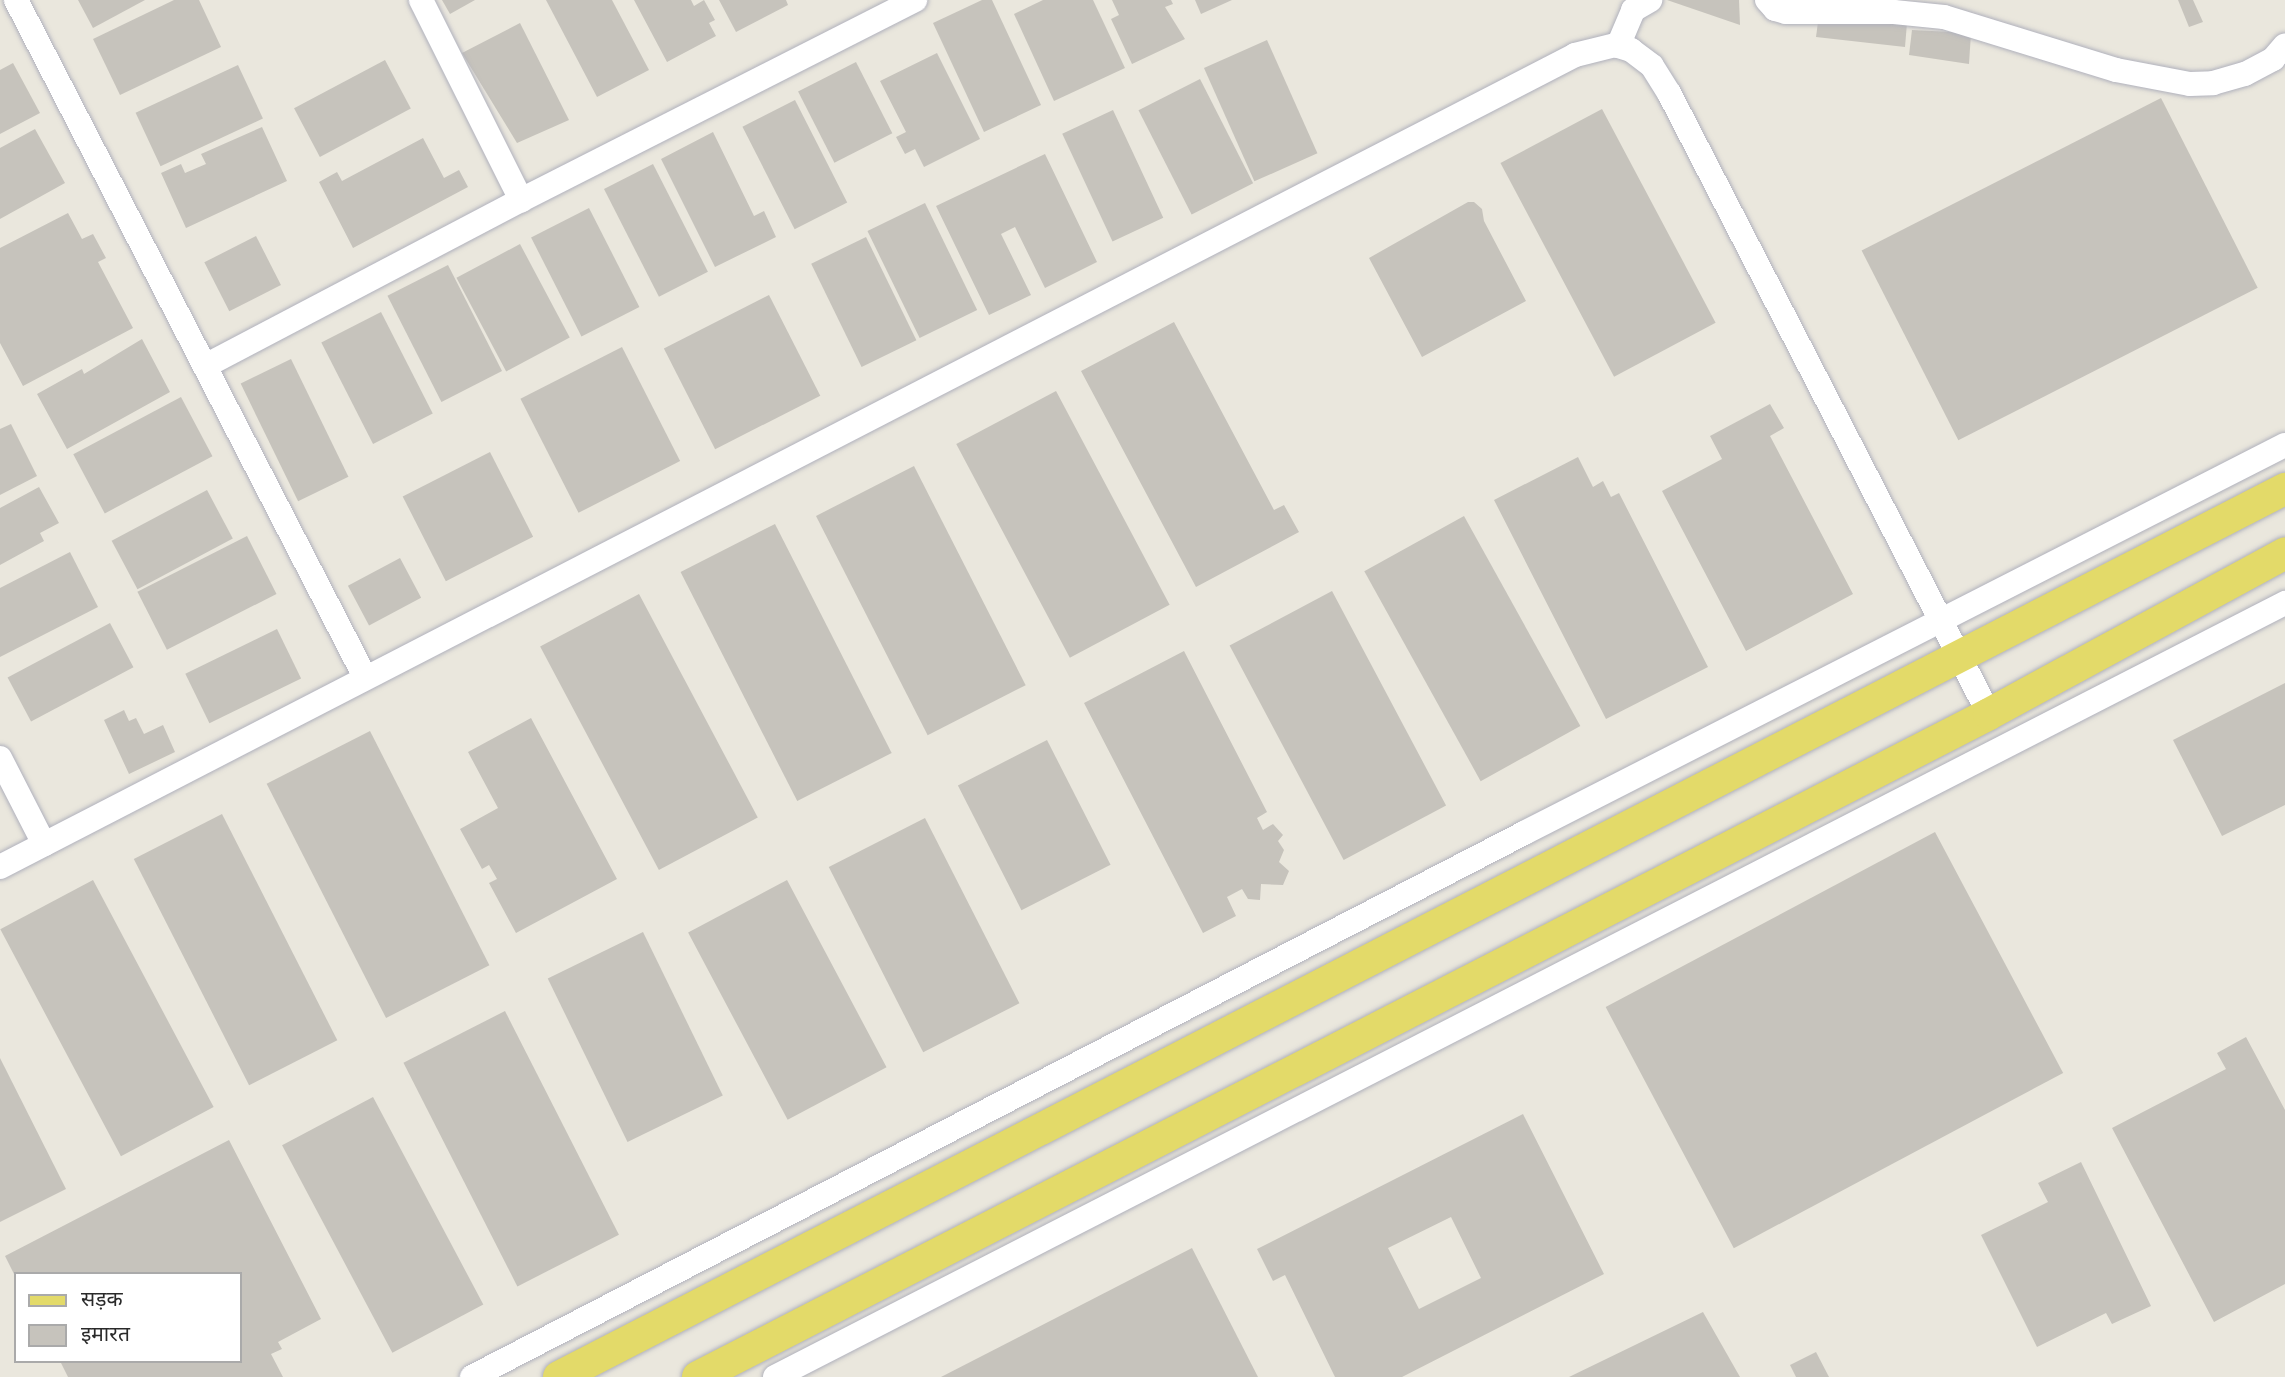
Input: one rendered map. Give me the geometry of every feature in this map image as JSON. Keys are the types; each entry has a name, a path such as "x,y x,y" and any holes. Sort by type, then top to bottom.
{"main road":[{"path":"559,1377 2285,489"},
{"path":"698,1377 1989,714 2285,553"}],"street":[{"path":"16,0 365,677"},
{"path":"421,0 521,200"},
{"path":"205,366 521,200 915,0"},
{"path":"1618,46 1633,10 1650,0"},
{"path":"1767,0 1776,9 1786,12 1894,12 1944,17 2116,70 2190,84 2213,83 2245,74 2273,59 2285,45"},
{"path":"0,867 1575,55 1596,48 1618,46 1631,50 1652,66 1669,93 1989,714"},
{"path":"472,1377 1524,832 2285,446"},
{"path":"775,1377 2285,603"},
{"path":"0,758 44,844"}],"building":[{"path":"78,0 145,0 93,28"},
{"path":"174,0 199,0 221,47 120,95 93,39"},
{"path":"442,0 475,0 450,14"},
{"path":"546,0 612,0 649,70 597,97"},
{"path":"634,0 691,0 694,6 704,0 715,20 709,23 716,36 667,62"},
{"path":"719,0 786,0 788,5 736,32"},
{"path":"982,0 992,0 1041,105 984,132 933,23"},
{"path":"1043,0 1093,0 1125,68 1054,101 1014,14"},
{"path":"1112,0 1171,0 1173,4 1165,7 1185,39 1132,64 1111,19 1119,15"},
{"path":"1195,0 1232,0 1201,14"},
{"path":"1667,0 1739,0 1740,25"},
{"path":"2178,0 2193,0 2203,22 2189,27"},
{"path":"1818,22 1907,23 1905,47 1816,37"},
{"path":"520,23 569,120 517,143 462,53"},
{"path":"1912,30 1971,33 1969,64 1909,55"},
{"path":"1267,40 1317,153 1254,181 1204,68"},
{"path":"937,53 980,139 924,167 915,149 905,154 896,137 906,132 880,81"},
{"path":"385,60 411,109 320,157 294,108"},
{"path":"856,62 892,133 834,163 798,92"},
{"path":"13,63 40,113 0,134 0,70"},
{"path":"238,65 263,118 161,166 136,113"},
{"path":"1200,79 1253,183 1192,215 1139,110"},
{"path":"2161,98 2258,288 1958,440 1862,251"},
{"path":"795,100 847,202 795,229 742,127"},
{"path":"1602,109 1716,323 1614,377 1500,163"},
{"path":"1113,110 1163,218 1113,242 1062,134"},
{"path":"262,127 287,181 186,228 161,173 181,164 185,173 206,164 201,154"},
{"path":"35,129 65,183 0,219 0,148"},
{"path":"713,132 754,216 764,211 776,237 715,267 661,159"},
{"path":"423,138 444,178 459,170 468,187 353,248 319,182 337,172 342,181"},
{"path":"1045,154 1097,262 1045,288 1015,227 1001,234 1031,295 989,315 936,206"},
{"path":"653,164 708,272 659,297 604,189"},
{"path":"1468,202 1474,202 1482,209 1484,221 1526,301 1422,357 1369,258"},
{"path":"925,203 977,310 920,338 867,231"},
{"path":"589,208 639,307 581,336 531,238"},
{"path":"68,213 82,239 93,234 106,258 98,262 133,328 23,386 0,343 0,248"},
{"path":"256,236 281,285 229,311 204,262"},
{"path":"866,237 916,340 862,367 811,264"},
{"path":"520,244 570,338 506,371 456,278"},
{"path":"448,265 502,371 441,402 387,296"},
{"path":"769,295 820,396 715,449 664,349"},
{"path":"381,312 433,414 373,444 321,342"},
{"path":"1174,322 1274,510 1284,505 1299,532 1196,587 1081,371"},
{"path":"142,339 170,392 67,449 37,394 82,369 84,374"},
{"path":"622,347 680,461 579,513 520,399"},
{"path":"291,359 348,477 298,501 241,384"},
{"path":"1056,391 1170,605 1070,658 956,444"},
{"path":"181,397 212,456 105,513 73,454"},
{"path":"1770,404 1784,428 1770,436 1853,594 1746,651 1662,491 1722,459 1710,436"},
{"path":"11,424 37,476 0,495 0,429"},
{"path":"490,452 533,537 446,581 403,496"},
{"path":"1578,457 1593,487 1603,481 1611,497 1619,493 1708,667 1606,719 1494,500"},
{"path":"914,466 1026,685 928,735 816,516"},
{"path":"39,487 59,523 40,533 44,541 0,565 0,508"},
{"path":"207,490 233,539 137,589 112,541"},
{"path":"1464,516 1580,726 1481,781 1364,571"},
{"path":"775,524 892,753 797,801 681,572"},
{"path":"247,536 277,594 167,650 137,592"},
{"path":"70,552 98,607 0,657 0,588"},
{"path":"400,558 421,598 369,625 348,586"},
{"path":"1332,591 1446,806 1344,860 1230,645"},
{"path":"639,594 758,817 659,870 540,647"},
{"path":"110,623 133,667 31,722 8,677"},
{"path":"277,629 301,678 209,723 185,674"},
{"path":"1184,651 1267,812 1257,818 1263,830 1273,824 1283,835 1278,841 1284,850 1279,862 1289,871 1283,885 1261,884 1260,900 1248,899 1242,889 1227,897 1236,916 1203,933 1084,703"},
{"path":"2285,683 2285,805 2222,836 2173,740"},
{"path":"124,710 129,721 136,718 144,734 163,725 175,752 129,774 104,720"},
{"path":"531,718 617,879 516,933 489,883 497,879 489,865 482,869 460,829 498,808 468,752"},
{"path":"370,731 489,965 386,1018 267,784"},
{"path":"1047,740 1111,865 1021,910 958,785"},
{"path":"222,814 337,1040 249,1085 134,859"},
{"path":"925,818 1019,1003 923,1052 829,867"},
{"path":"1935,832 2063,1073 1734,1248 1606,1007"},
{"path":"93,880 214,1107 121,1156 0,929"},
{"path":"787,880 887,1067 788,1120 688,933"},
{"path":"643,932 723,1096 628,1142 548,978"},
{"path":"505,1011 619,1235 517,1286 403,1063"},
{"path":"2246,1037 2285,1110 2285,1284 2214,1322 2112,1128 2226,1069 2217,1053"},
{"path":"0,1058 66,1189 0,1222"},
{"path":"373,1097 483,1304 392,1353 282,1145"},
{"path":"1523,1114 1604,1274 1402,1377 1335,1377 1285,1275 1273,1281 1257,1249","holes":["1451,1217 1481,1278 1419,1309 1388,1248"]},
{"path":"229,1140 321,1319 278,1342 282,1349 271,1354 283,1377 68,1377 61,1363 242,1363 242,1272 14,1274 5,1256"},
{"path":"2081,1162 2151,1306 2112,1324 2106,1313 2037,1347 1981,1235 2048,1202 2038,1183"},
{"path":"1192,1248 1258,1377 941,1377"},
{"path":"1703,1312 1740,1377 1569,1377"},
{"path":"1816,1352 1829,1377 1796,1377 1790,1365"}]}
